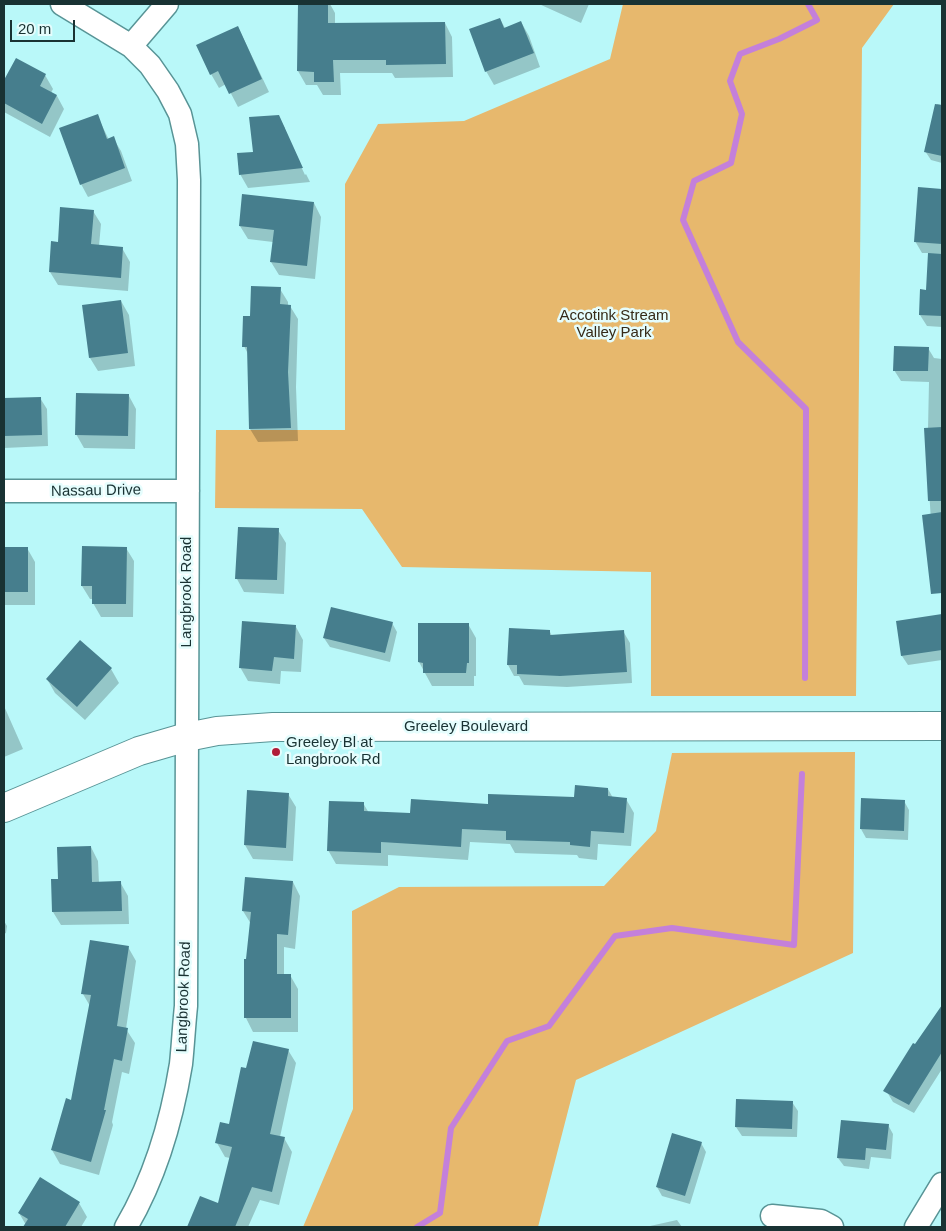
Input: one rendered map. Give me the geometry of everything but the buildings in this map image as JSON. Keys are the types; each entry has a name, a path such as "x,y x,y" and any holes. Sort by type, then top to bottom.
{"street":[{"name":"Langbrook Road","path":"62,4 131,46 150,65 168,91 180,114 186,144 189,180 186,1006 181,1064 169,1120 151,1175 126,1227"},
{"path":"131,46 167,4"},
{"name":"Nassau Drive","path":"4,491 188,490"},
{"name":"Greeley Boulevard","path":"4,808 115,760 187,737 217,731 273,727 942,726"},
{"path":"916,1227 942,1184"},
{"path":"772,1216 821,1221 832,1227"}],"green space":[{"name":"Accotink Stream Valley Park","path":"623,4 894,4 862,48 856,696 651,696 651,572 402,567 362,509 215,508 216,430 345,430 345,184 378,124 464,121 610,59"},
{"path":"855,752 853,953 576,1080 538,1227 303,1227 353,1109 352,911 399,887 604,886 656,831 672,753"}],"waterway":[{"path":"805,678 806,409 738,342 683,220 694,181 731,163 742,114 730,81 740,54 779,39 817,20 808,4"},
{"path":"417,1227 440,1213 451,1128 507,1041 549,1026 615,936 672,928 794,945 802,774"}],"place":[{"name":"Greeley Bl at Langbrook Rd","path":"276,752"}]}
